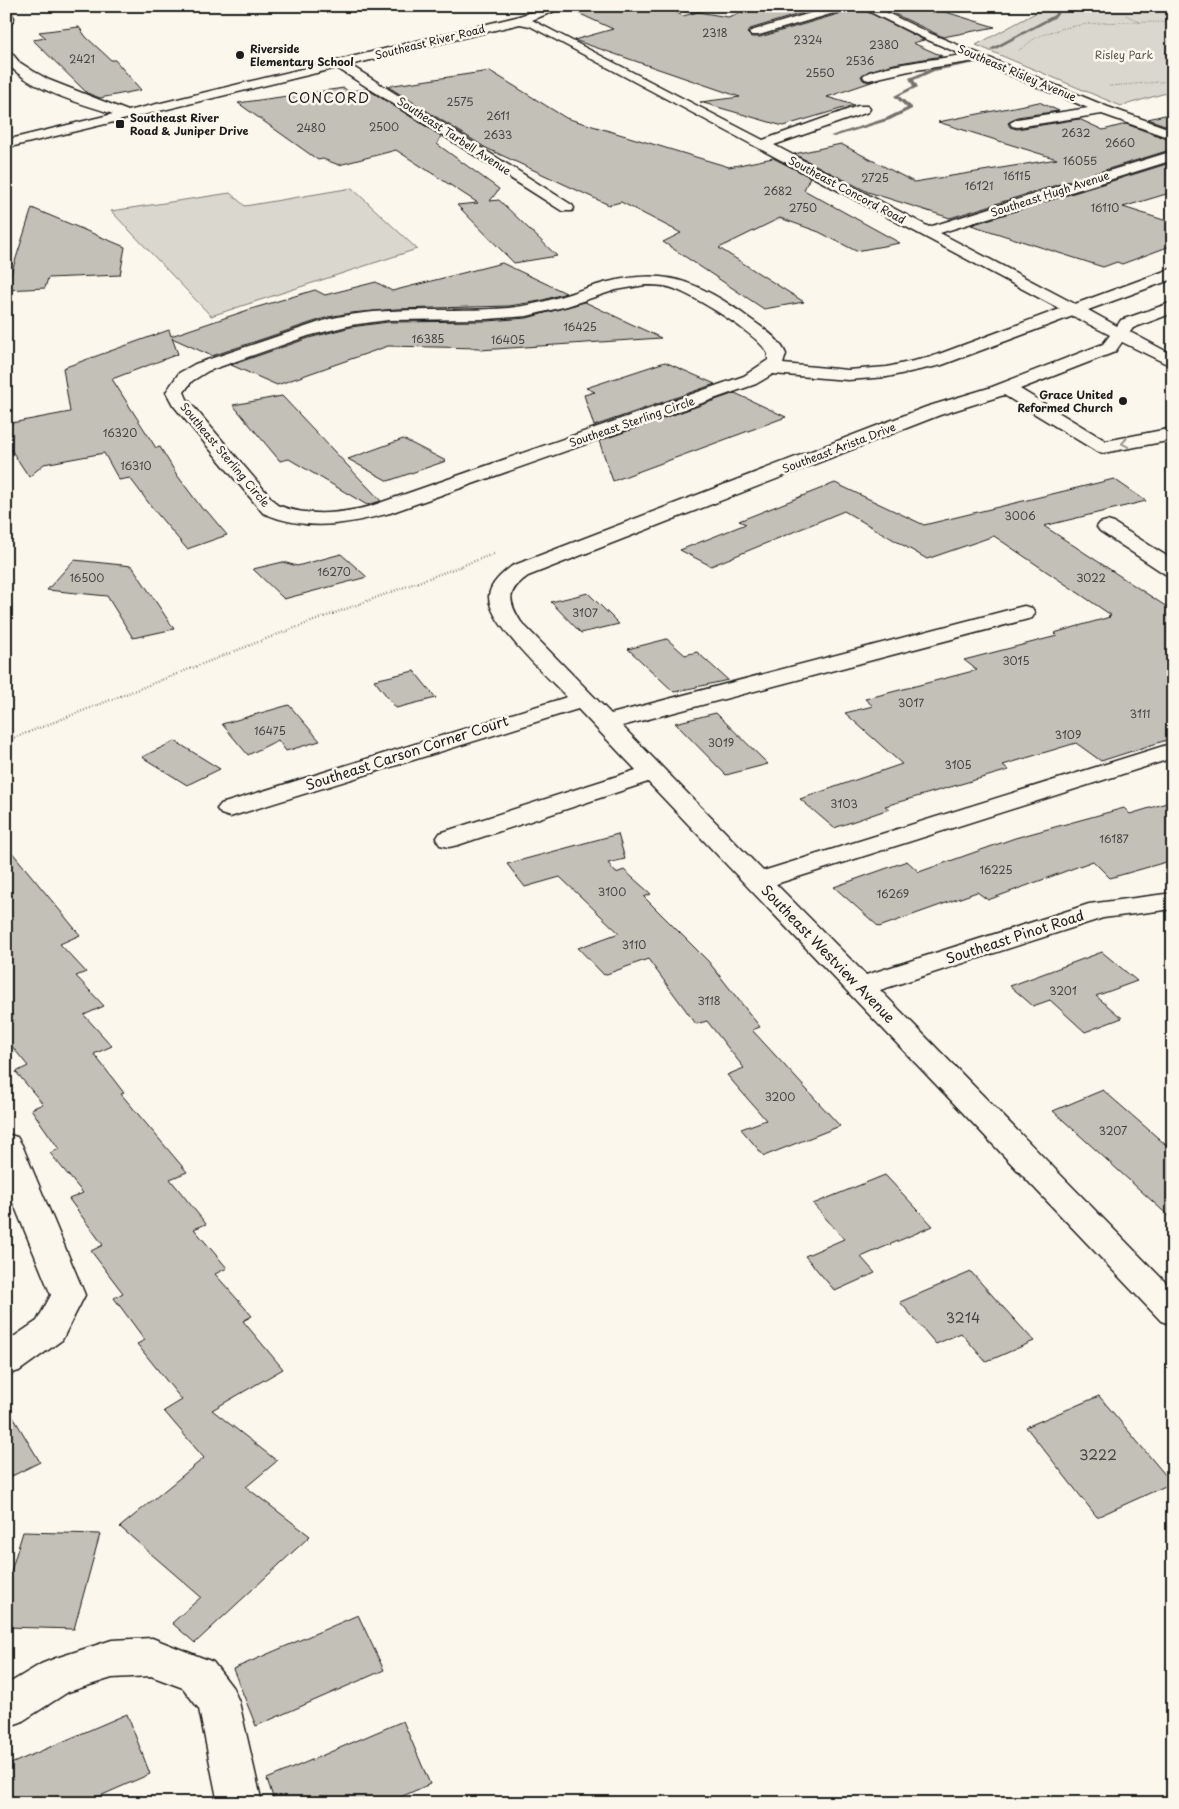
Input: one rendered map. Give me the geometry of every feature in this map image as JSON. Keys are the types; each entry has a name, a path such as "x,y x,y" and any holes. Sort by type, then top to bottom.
{"street":[{"name":"Southeast River Road","path":"6,144 520,20 562,6"},
{"path":"681,6 686,8 703,6"},
{"path":"756,33 847,6"},
{"name":"Southeast Risley Avenue","path":"863,6 1103,110 1173,134"},
{"path":"6,13 8,18 6,24"},
{"name":"Southeast Concord Road","path":"520,20 534,24 1173,362"},
{"path":"6,54 21,70 40,81 128,115"},
{"path":"869,76 909,67 978,57"},
{"name":"Southeast Tarbell Avenue","path":"340,64 567,208"},
{"path":"762,145 863,109"},
{"path":"1018,123 1103,110"},
{"name":"Southeast Hugh Avenue","path":"927,232 1173,155"},
{"path":"770,368 848,376 887,372 936,361 1173,273"},
{"name":"Southeast Sterling Circle","path":"638,281 662,281 681,285 702,295 767,340 776,350 776,363 770,368 750,380 383,510 348,517 308,521 286,516 270,509 179,401 175,392 182,380 198,369 338,322 394,314 487,314 530,311 610,286 638,281"},
{"name":"Southeast Arista Drive","path":"501,588 512,576 529,568 933,412 1006,388 1109,348 1126,324 1173,307"},
{"path":"1006,388 1103,447 1173,434"},
{"path":"1107,527 1173,569"},
{"name":"Southeast Westview Avenue","path":"501,588 498,597 502,610 512,626 1173,1312"},
{"path":"606,723 1024,613"},
{"name":"Southeast Carson Corner Court","path":"230,809 562,704 584,700"},
{"path":"758,882 1173,750"},
{"path":"449,840 654,772"},
{"name":"Southeast Pinot Road","path":"860,988 1099,910 1173,901"},
{"path":"6,1145 68,1295 50,1330 6,1361"},
{"path":"6,1708 56,1677 112,1659 152,1657 198,1675 218,1702 240,1803"}],"path":[{"path":"1126,15 1142,23"},
{"path":"978,57 1019,50 1039,37 1062,29 1105,24 1173,22"},
{"path":"1019,50 1025,51"},
{"path":"1105,86 1173,81"}],"green space":[{"name":"Risley Park","path":"1044,6 1173,6 1173,91 1121,106 976,45 1041,10"},
{"path":"352,188 417,249 211,316 111,211 230,193 245,206"}],"building":[{"path":"569,6 664,6 683,16 698,12 728,17 763,6 803,13 750,29 747,33 751,37 760,37 852,10 856,6 924,40 913,43 942,56 894,64 869,71 861,76 863,80 869,82 880,79 827,97 854,105 783,126 700,102 740,97 574,40 613,29 567,8"},
{"path":"878,6 926,6 995,27 943,37"},
{"path":"79,27 86,37 111,60 115,60 141,90 100,98 87,93 33,40 46,38 39,32"},
{"path":"490,71 566,118 729,167 773,158 810,177 804,190 900,243 856,251 819,232 780,218 719,248 804,302 764,309 663,242 681,233 621,202 609,205 486,148 387,86"},
{"path":"344,88 348,91 367,89 441,136 437,144 499,189 490,201 499,200 557,256 514,263 457,205 478,203 396,150 339,165 323,159 318,160 238,103"},
{"path":"1039,102 1059,111 1017,117 1008,123 1010,127 1017,129 1079,119 1103,130 1126,124 1173,141 1173,149 950,218 868,192 794,154 841,144 914,182 1057,159 938,122"},
{"path":"1173,113 1173,128 1148,119"},
{"path":"1173,162 1173,192 1123,207 1173,223 1173,245 1122,264 1117,262 1103,267 971,225"},
{"path":"32,208 125,247 120,275 48,278 45,288 6,290"},
{"path":"502,263 566,293 540,301 509,306 396,309 328,317 212,356 172,338 178,354 112,379 156,448 160,447 177,475 203,510 206,510 227,535 187,549 130,478 119,480 104,453 44,464 29,477 6,442 6,424 70,412 63,368 169,330 171,336 315,290 325,295 376,282 392,291"},
{"path":"585,302 661,338 480,350 480,348 388,346 277,385 231,365 309,338 351,327 388,322 488,321 527,318"},
{"path":"665,362 715,384 594,426 584,395 595,392 586,388"},
{"path":"735,393 786,417 613,481 599,441"},
{"path":"282,396 381,501 367,505 289,459 280,461 233,405"},
{"path":"403,439 446,461 388,481 348,459"},
{"path":"1114,479 1146,501 1044,526 1173,611 1173,738 1101,761 1076,743 1003,765 1009,770 885,806 889,809 834,828 800,799 902,764 845,713 873,706 865,699 977,670 964,660 1057,636 1054,633 1110,617 1108,616 1111,615 994,536 927,559 844,511 711,566 680,550 746,524 739,521 835,483 924,525"},
{"path":"341,554 367,577 284,599 253,569 283,562 297,566"},
{"path":"74,560 132,566 174,629 133,638 107,596 47,590"},
{"path":"588,593 619,624 581,633 551,602"},
{"path":"667,639 685,655 697,652 728,680 674,692 628,649"},
{"path":"414,671 436,698 396,708 374,680"},
{"path":"289,705 320,741 286,751 278,740 248,755 222,724"},
{"path":"716,713 768,764 726,775 675,723"},
{"path":"175,741 220,769 187,785 142,757"},
{"path":"1173,801 1173,860 1110,878 1093,861 988,900 977,892 879,927 834,887 907,861 919,872 1015,838 1124,808 1130,814"},
{"path":"618,834 625,859 608,863 616,873 624,870 651,894 644,897 708,961 760,1027 752,1030 840,1126 764,1156 741,1129 766,1120 727,1075 744,1068 707,1021 696,1024 648,959 604,975 578,948 619,933 560,877 525,887 507,864"},
{"path":"6,845 80,935 60,944 86,972 76,976 104,1006 84,1015 112,1046 94,1054 124,1093 121,1094 187,1172 170,1179 206,1224 194,1229 227,1268 215,1274 252,1316 243,1321 283,1369 212,1410 277,1461 246,1487 310,1536 195,1643 172,1623 201,1597 120,1527 204,1458 164,1411 182,1400 137,1344 145,1340 114,1298 123,1293 91,1251 103,1245 69,1199 83,1193 50,1153 59,1149 31,1109 43,1104 16,1072 28,1066 6,1039"},
{"path":"1102,952 1137,981 1096,996 1122,1018 1085,1032 1050,1000 1033,1006 1010,986"},
{"path":"1103,1090 1173,1151 1173,1220 1053,1111"},
{"path":"885,1175 933,1226 861,1257 875,1273 835,1291 805,1256 844,1239 813,1204"},
{"path":"971,1272 1034,1341 986,1362 961,1333 936,1344 900,1302"},
{"path":"1099,1396 1172,1483 1097,1517 1026,1427"},
{"path":"6,1405 40,1462 6,1479"},
{"path":"23,1532 100,1534 74,1629 6,1627 6,1587"},
{"path":"358,1615 384,1670 256,1726 233,1669"},
{"path":"127,1714 150,1774 84,1803 6,1803 6,1766"},
{"path":"403,1721 430,1784 387,1803 275,1803 267,1779"}],"waterway":[{"path":"992,49 1055,16 1062,6"},
{"path":"832,136 888,119 910,108 896,96 916,86 911,79 933,70 974,62"}],"place":[{"name":"Riverside Elementary School","path":"240,55"},
{"name":"Southeast River Road & Juniper Drive","path":"120,124"},
{"name":"Grace United Reformed Church","path":"1123,401"}],"district":[{"name":"CONCORD","path":"329,98"}]}
